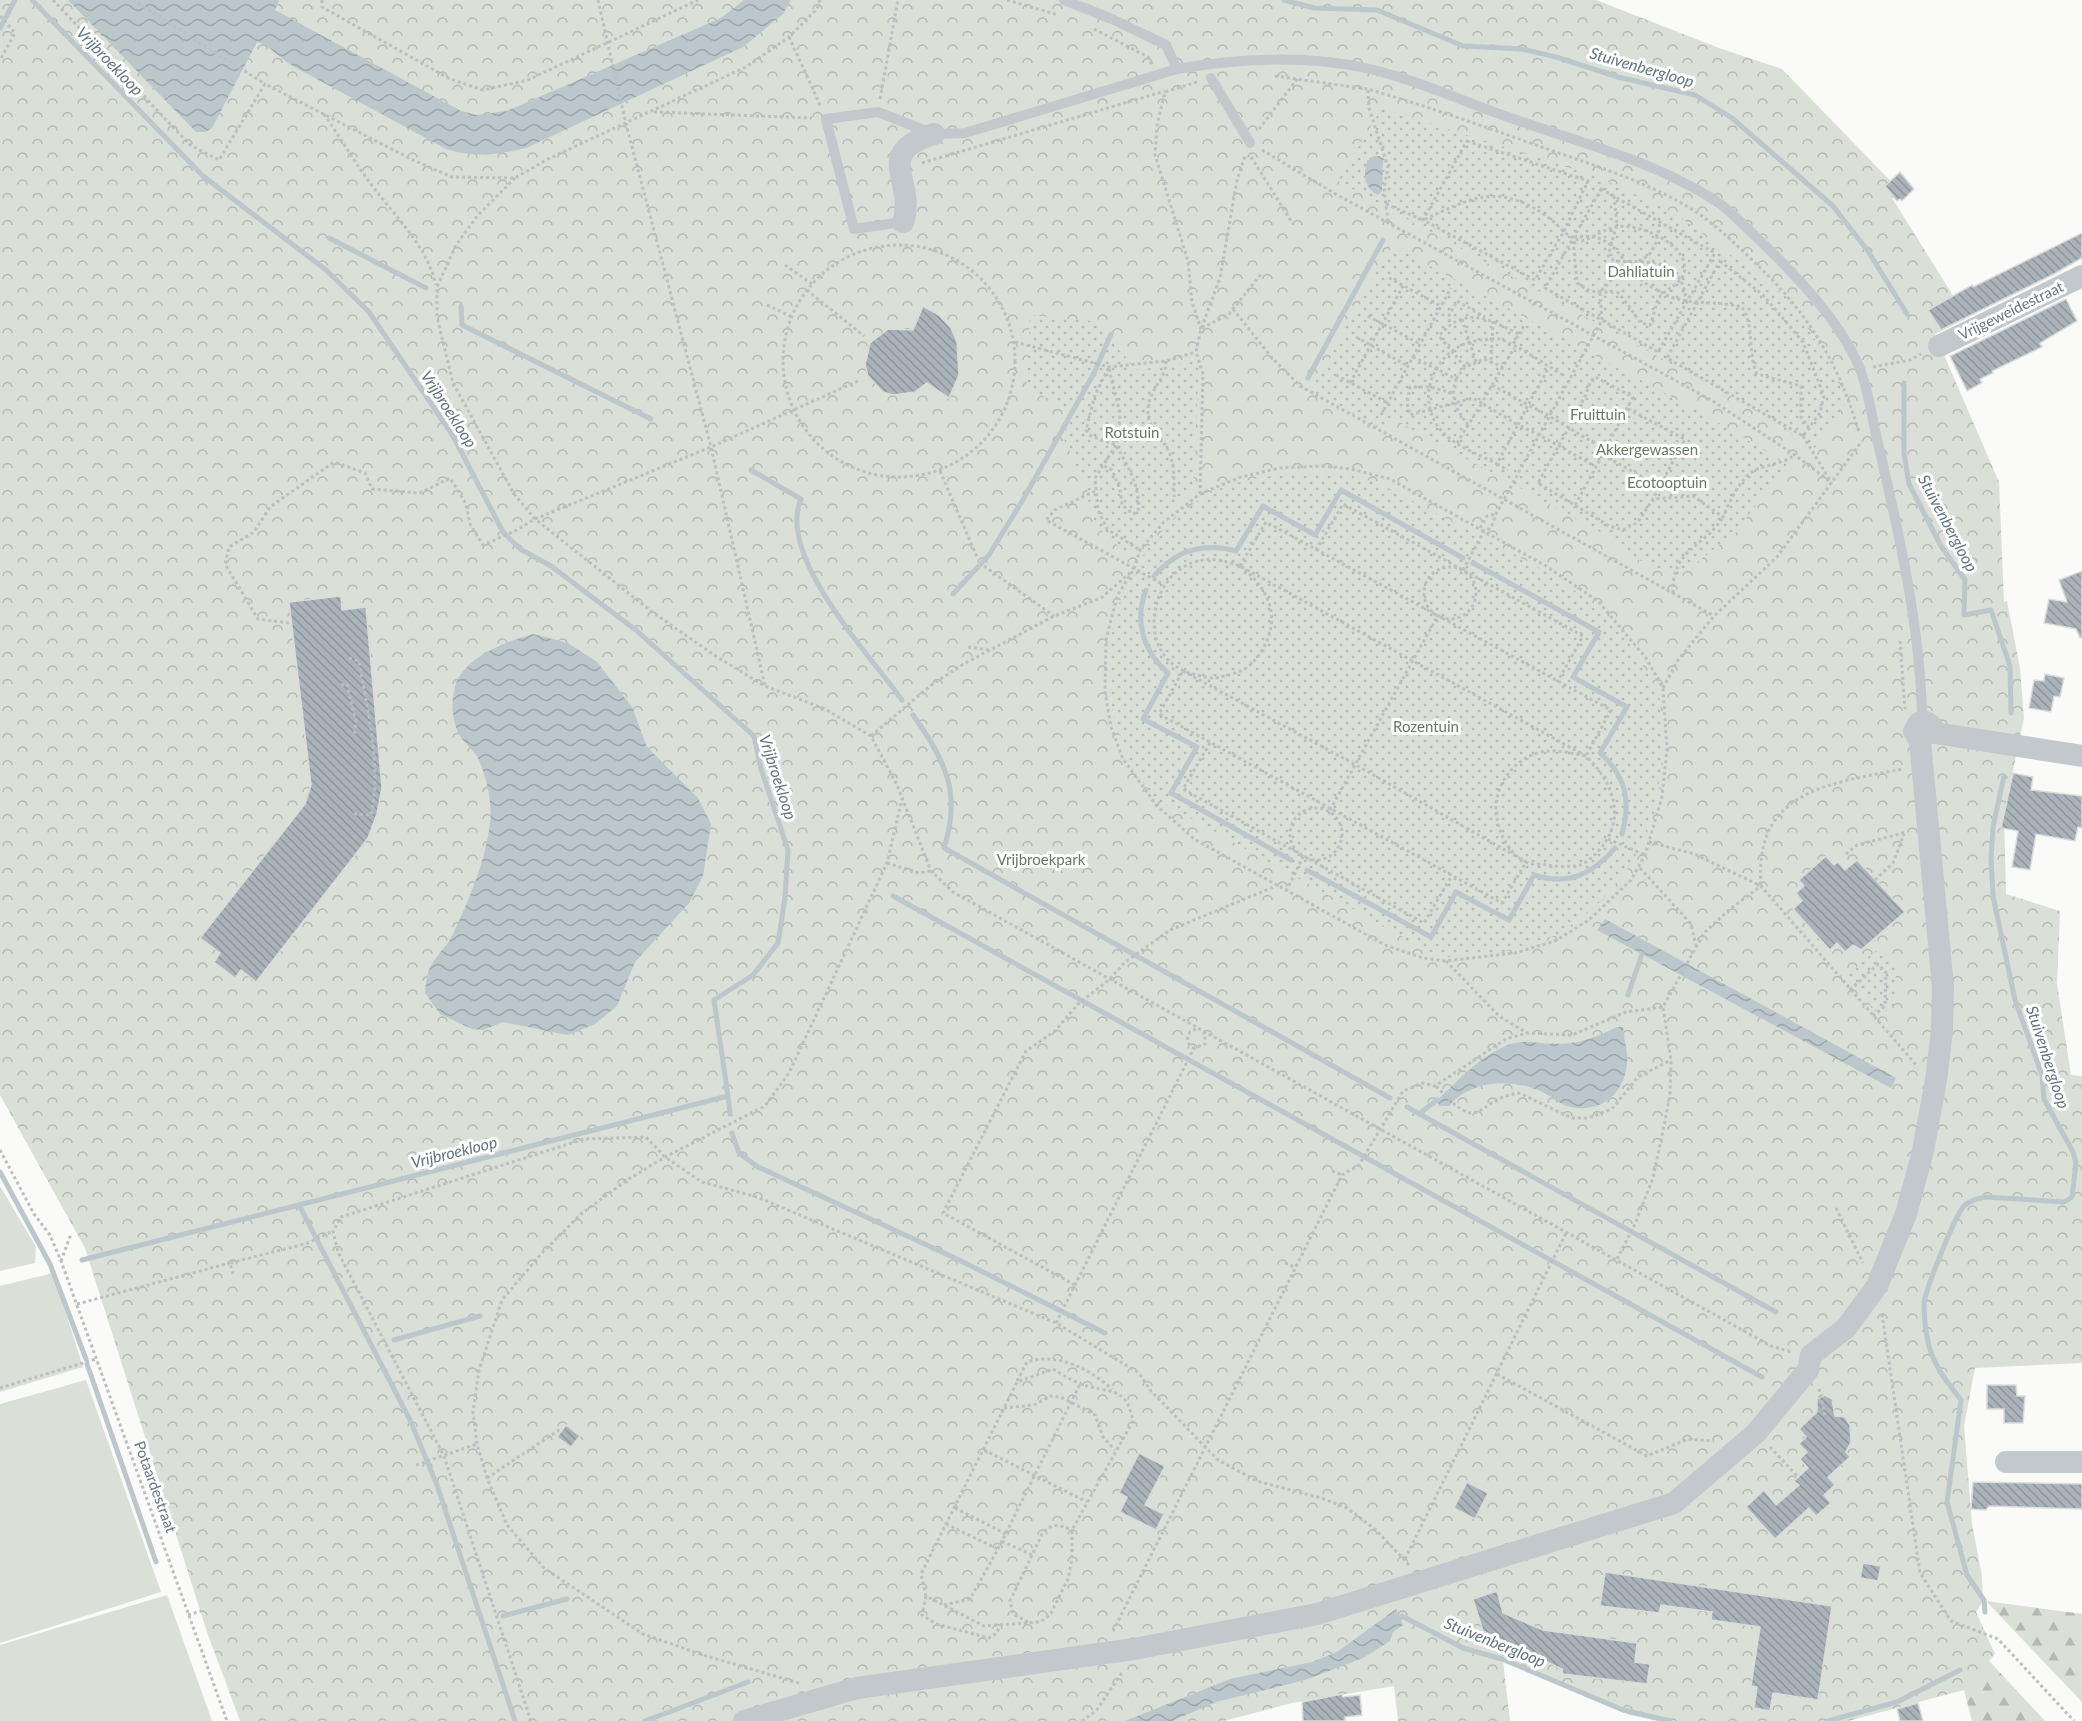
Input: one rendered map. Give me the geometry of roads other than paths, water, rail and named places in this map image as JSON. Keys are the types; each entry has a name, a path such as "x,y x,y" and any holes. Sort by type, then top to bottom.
{"street":[{"path":"903,222 906,213 898,161 905,147 918,139 934,134"},
{"name":"Vrijgeweidestraat","path":"1939,346 2082,276"},
{"path":"744,1721 857,1688 1134,1649 1317,1614 1674,1503 1756,1433 1808,1370 1811,1355 1846,1328 1878,1286 1906,1214 1923,1151 1926,1078 1942,1030 1943,987 1926,814 1921,732 2082,756"},
{"path":"2006,1462 2082,1462"}],"lane":[{"path":"1064,0 1112,19 1166,45 1177,69"},
{"path":"903,222 854,229 826,119 878,112 934,134 965,133 1177,69 1218,62 1260,59 1368,68 1629,156 1666,172 1720,203 1776,255 1836,327 1860,369 1896,520 1912,604 1921,670 1921,732"},
{"path":"1211,78 1250,143"}],"water":[{"path":"68,0 279,0 275,10 461,111 477,115 507,111 721,18 744,0 791,0 783,14 743,47 526,148 486,155 466,154 446,149 291,65 257,42 212,128 206,132 196,132"},
{"path":"1374,156 1383,159 1382,191 1378,195 1367,185 1365,177 1367,161"},
{"path":"533,634 568,643 597,662 632,707 647,747 698,798 711,824 703,876 689,903 635,962 617,1006 595,1024 568,1035 503,1022 483,1030 472,1029 440,1014 425,993 431,966 452,936 470,896 485,852 491,815 488,789 477,756 458,733 454,719 453,703 457,681 470,664 490,650"},
{"path":"1605,919 1896,1078 1891,1088 1597,930"},
{"path":"1617,1027 1623,1027 1627,1059 1625,1074 1616,1093 1601,1104 1592,1107 1570,1107 1527,1086 1502,1083 1467,1091 1449,1106 1439,1106 1437,1100 1463,1075 1493,1052 1504,1047 1524,1042 1560,1044 1577,1042"},
{"path":"1396,1609 1403,1625 1393,1632 1390,1641 1363,1658 1305,1680 1216,1702 1172,1721 1125,1721 1230,1679 1312,1662 1337,1652"}],"waterway":[{"path":"0,28 15,0"},
{"name":"Vrijbroekloop","path":"32,0 203,176 326,270 369,312 453,436 503,532 520,549 551,566 637,631 754,736 761,769 788,850 785,898 778,943 753,975 714,1000 728,1096 82,1260"},
{"name":"Stuivenbergloop","path":"1284,0 1314,8 1377,10 1463,46 1522,49 1556,57 1618,77 1695,95 1732,118 1833,206 1868,251 1907,314"},
{"path":"329,238 426,288"},
{"path":"1308,378 1383,240"},
{"path":"461,306 462,325 651,419"},
{"path":"953,594 989,555 1024,498 1094,373 1111,334"},
{"name":"Stuivenbergloop","path":"1904,383 1904,453 1909,484 1941,546 1965,580 1964,615 1991,610 2010,666 2011,713"},
{"path":"751,470 801,499 797,522 802,548 814,576 849,632 902,700"},
{"path":"1154,576 1171,560 1191,550 1212,547 1236,551 1263,506 1315,535 1341,490 1463,558"},
{"path":"1473,563 1599,632 1573,677 1627,707 1600,753 1616,771 1624,790 1626,811 1622,834"},
{"path":"1146,590 1141,613 1143,635 1152,655 1168,673 1143,719 1197,747 1171,793 1291,860"},
{"path":"913,715 942,762 951,794 949,828 944,848 1390,1098"},
{"name":"Stuivenbergloop","path":"1985,1612 1984,1600 1967,1575 1947,1502 1961,1400 1944,1378 1931,1354 1924,1304 1941,1254 1964,1206 1971,1201 1985,1197 2064,1202 2072,1197 2076,1163 2073,1152 2044,1099 2042,1075 2015,1000 1993,896 1991,858 1993,827 2004,776"},
{"path":"1307,870 1431,937 1456,892 1509,920 1534,875 1558,879 1579,875 1598,865 1615,848"},
{"path":"893,896 1762,1377"},
{"path":"1628,995 1642,954"},
{"path":"728,1096 730,1114"},
{"path":"1419,1114 1437,1100"},
{"path":"1407,1107 1776,1312"},
{"path":"732,1133 739,1153 758,1167 957,1259 1105,1333"},
{"path":"0,1172 50,1264 86,1359"},
{"path":"299,1205 410,1420 437,1485 515,1721"},
{"path":"394,1340 480,1316"},
{"path":"87,1364 156,1562"},
{"path":"503,1616 567,1599"},
{"name":"Stuivenbergloop","path":"1396,1622 1402,1616 1463,1648 1502,1659 1623,1710 1670,1721"},
{"name":"Stuivenbergloop","path":"1828,1721 1897,1702 1960,1670"},
{"path":"645,1721 748,1682"}],"park label":[{"name":"Dahliatuin","path":"1641,272"},
{"name":"Fruittuin","path":"1598,415"},
{"name":"Rotstuin","path":"1132,433"},
{"name":"Akkergewassen","path":"1647,450"},
{"name":"Ecotooptuin","path":"1667,483"},
{"name":"Rozentuin","path":"1426,727"},
{"name":"Vrijbroekpark","path":"1041,860"}]}
